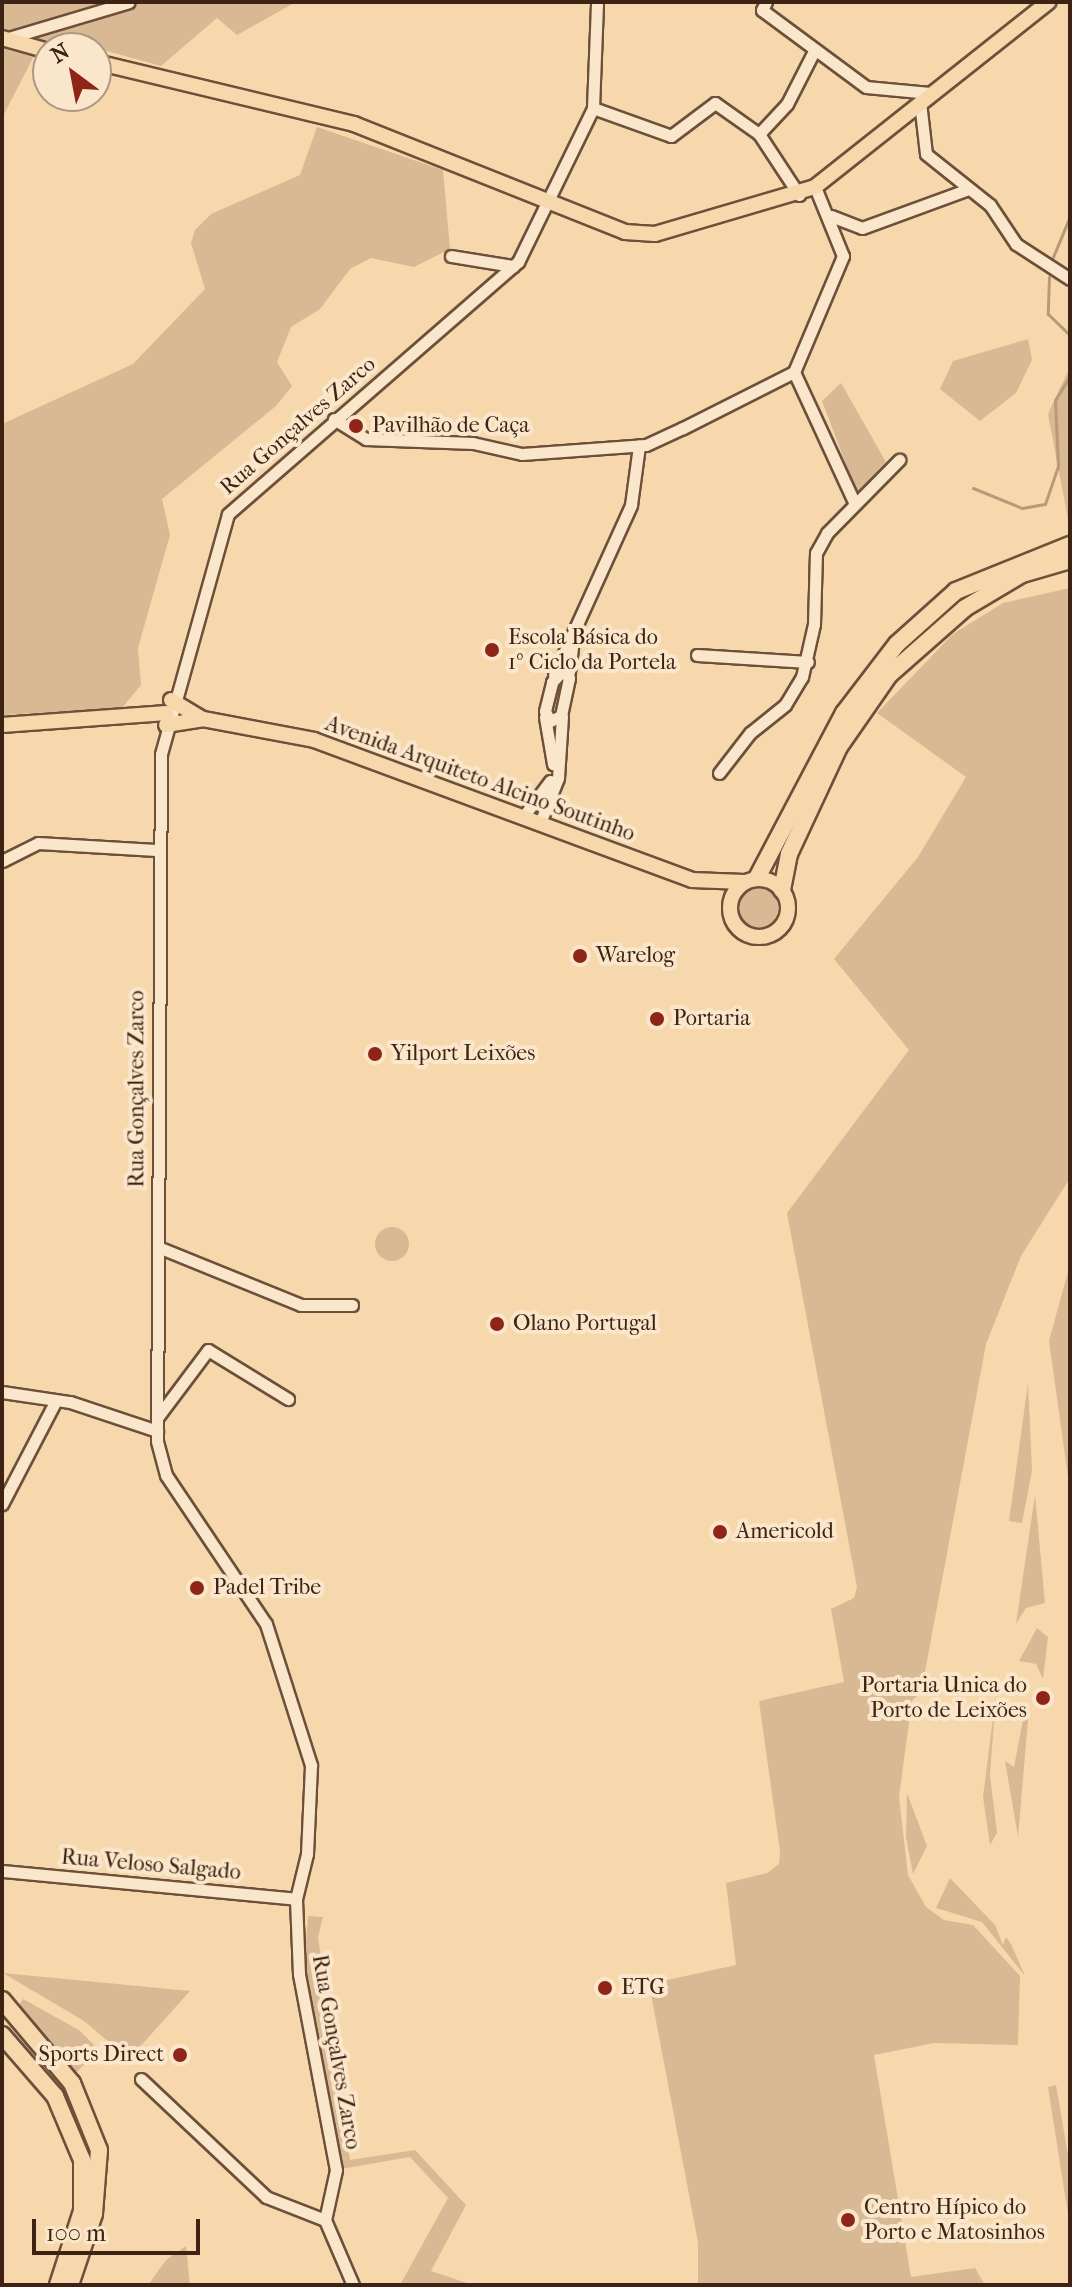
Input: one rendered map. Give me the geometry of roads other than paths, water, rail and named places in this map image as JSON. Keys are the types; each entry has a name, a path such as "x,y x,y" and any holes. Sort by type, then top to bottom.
{"highway":[{"path":"751,880 838,722 887,655 956,591 1070,545"},
{"path":"782,890 789,854 839,747 889,675 965,608 1022,574 1070,560"},
{"path":"2,2000 88,2110 97,2168 94,2214 70,2285"},
{"path":"2,2021 72,2104 97,2168"},
{"path":"2,2035 55,2096 82,2160 82,2211 58,2285"}],"main road":[{"path":"112,66 354,124 625,232 655,234 799,195 815,187 1048,2"},
{"path":"4,38 32,46"},
{"name":"Avenida Arquiteto Alcino Soutinho","path":"168,713 203,719"},
{"name":"Avenida Arquiteto Alcino Soutinho","path":"2,725 168,713 314,740 692,880 730,912"},
{"name":"Avenida Arquiteto Alcino Soutinho","path":"692,880 751,880"},
{"path":"751,880 782,890 787,917 767,936 746,934 730,912 751,880"}],"street":[{"path":"4,38 129,2"},
{"name":"Rua Gonçalves Zarco","path":"325,2220 336,2170 299,1974 296,1899 307,1854 311,1765 287,1678 266,1624 166,1475 157,1425 156,850 168,713 220,527 240,500 513,266 552,201 593,108 597,2"},
{"path":"766,2 762,10 813,53 829,55 866,87 925,98 926,154 966,190 990,205 1016,244 1070,279"},
{"path":"759,134 787,104 813,53"},
{"path":"593,108 671,136 715,103 759,134 799,195"},
{"path":"334,419 366,439 473,443 522,454 639,446 794,372 832,274 843,256 831,216 815,187"},
{"path":"831,216 862,228 966,190"},
{"path":"451,256 513,266"},
{"path":"794,372 855,504"},
{"path":"523,817 539,803 552,773 545,717 554,675 631,505 639,446"},
{"path":"719,773 750,733 785,705 808,662 815,573 827,533 899,460"},
{"path":"540,823 550,806 580,615"},
{"path":"697,655 808,662"},
{"path":"554,675 569,672"},
{"path":"545,717 557,721 563,708"},
{"path":"550,806 566,833"},
{"path":"2,861 29,843 156,850"},
{"path":"158,1247 301,1305 352,1305"},
{"path":"2,1392 157,1425 208,1350 288,1399"},
{"path":"2,1504 55,1402"},
{"name":"Rua Veloso Salgado","path":"2,1871 296,1899"},
{"path":"141,2079 266,2197 325,2220 353,2285"}],"waterway":[{"path":"1053,257 1070,216"},
{"path":"1049,277 1048,314 1070,335"},
{"path":"973,488 1022,508 1045,504 1058,466 1055,400 1070,376"}],"place":[{"name":"Pavilhão de Caça","path":"356,426"},
{"name":"Escola Básica do 1º Ciclo da Portela","path":"492,650"},
{"name":"Warelog","path":"580,956"},
{"name":"Portaria","path":"657,1019"},
{"name":"Yilport Leixões","path":"375,1054"},
{"name":"Olano Portugal","path":"497,1324"},
{"name":"Americold","path":"720,1532"},
{"name":"Padel Tribe","path":"197,1588"},
{"name":"Portaria Unica do Porto de Leixões","path":"1043,1698"},
{"name":"ETG","path":"605,1988"},
{"name":"Sports Direct","path":"180,2055"},
{"name":"Centro Hípico do Porto e Matosinhos","path":"848,2220"}]}
